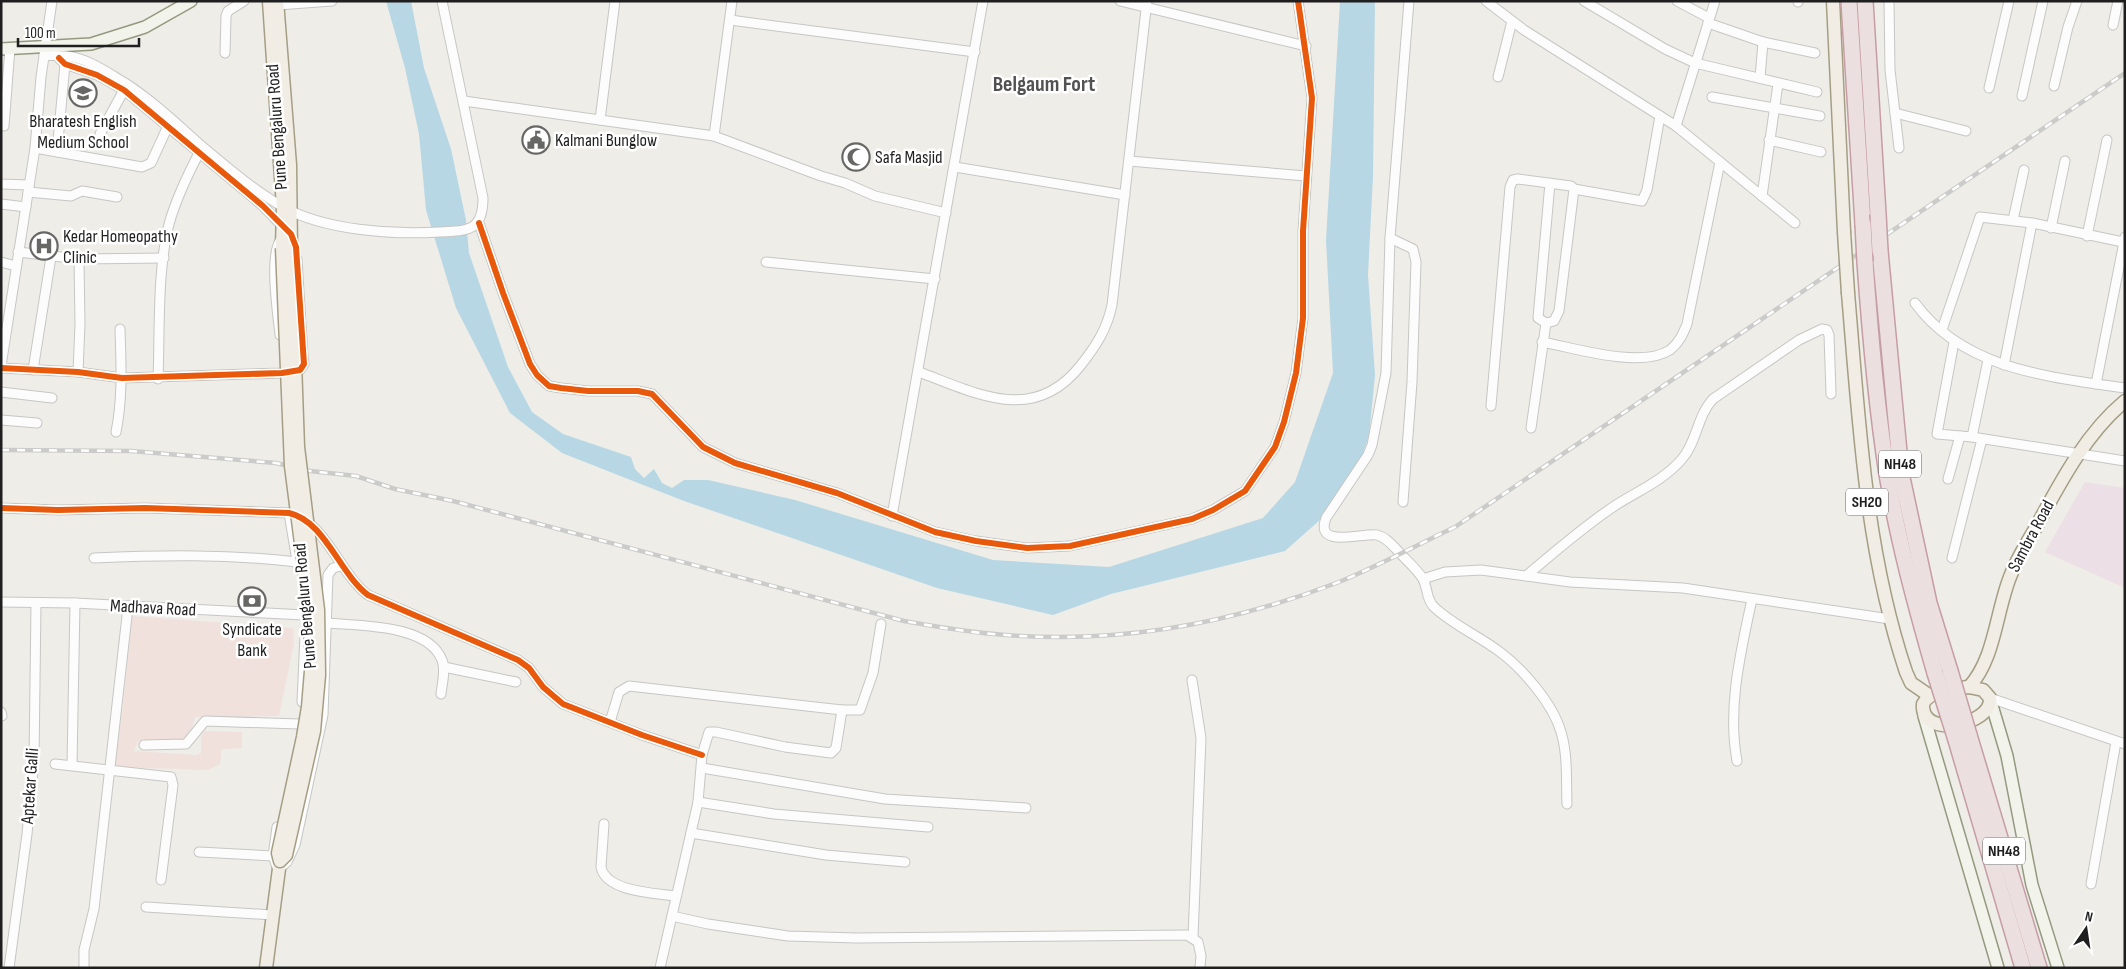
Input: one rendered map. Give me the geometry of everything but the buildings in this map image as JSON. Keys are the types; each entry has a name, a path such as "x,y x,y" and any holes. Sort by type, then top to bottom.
{"highway":[{"name":"NH48","path":"1849,1 1876,400 1887,475 1903,553 2039,968"},
{"name":"NH48","path":"1865,1 1880,251 1901,473 1942,672"},
{"name":"NH48","path":"1962,737 2023,968"}],"main road":[{"name":"SH20","path":"1833,1 1848,294 1865,493 1881,584 1900,655 1911,683 1930,696"},
{"name":"Pune Bengaluru Road","path":"266,968 278,853 308,707 312,659 307,590 291,466 285,239 290,165 275,2"},
{"name":"Sambra Road","path":"1969,687 1981,671 2010,575 2058,486 2113,411 2125,401"},
{"path":"1969,687 1983,690 1990,700 1983,714 1960,723 1938,725 1930,723 1924,716 1923,704 1930,696 1946,690 1969,687"}],"street":[{"path":"46,50 62,61 97,75 124,90 263,206 285,239 296,247 304,364 300,370 282,373 122,378 78,372 1,367 3,339 35,148 46,50 52,1"},
{"path":"4,126 5,49 46,50 91,44 145,27 191,1"},
{"path":"225,53 226,16 228,11 244,1"},
{"path":"275,2 332,1"},
{"path":"442,1 483,198 483,212 479,223 530,364 537,375 549,386 588,391 638,391 652,394 703,447 735,463 837,493 934,532 976,541 1028,548 1070,546 1192,519 1213,510 1244,490 1275,447 1284,422 1296,373 1303,318 1303,231 1312,98 1298,1"},
{"path":"600,120 615,1"},
{"path":"714,136 732,1"},
{"path":"892,516 984,1"},
{"path":"1120,1 1146,4 1306,46"},
{"path":"1409,1 1390,238 1386,373 1376,427 1368,455 1326,518 1324,528 1327,534 1333,537 1342,538 1370,534 1384,537 1423,580 1432,605 1500,652 1522,672 1552,712 1561,731 1565,749 1567,804"},
{"path":"1486,1 1512,21 1676,126 1795,223"},
{"path":"1584,1 1665,49 1695,63 1817,92"},
{"path":"1677,1 1708,20 1763,42 1816,53"},
{"path":"1676,126 1715,1"},
{"path":"1889,1 1890,70 1899,148"},
{"path":"1989,88 2009,1"},
{"path":"2022,96 2043,1"},
{"path":"2054,86 2068,27 2077,1"},
{"path":"2113,25 2118,1"},
{"path":"919,372 999,400 1030,400 1048,394 1063,384 1088,356 1105,332 1109,320 1125,196 1146,4"},
{"path":"730,20 975,52"},
{"path":"1498,77 1512,21"},
{"path":"1760,78 1763,42"},
{"path":"57,152 62,61 66,56 83,61 127,85 227,167 287,209 307,218 339,226 418,233 451,232 472,227 479,223"},
{"path":"1762,196 1778,84"},
{"path":"100,134 124,90"},
{"path":"1712,97 1820,116"},
{"path":"464,101 714,136 876,196 946,213"},
{"path":"1895,113 1966,131"},
{"path":"1491,406 1510,186 1518,178 1642,201 1647,190 1660,116"},
{"path":"35,148 142,167 151,163 168,126"},
{"path":"1770,140 1821,152"},
{"path":"2087,236 2107,140"},
{"path":"158,378 164,258 175,204 183,183 199,153"},
{"path":"1129,161 1306,176"},
{"path":"2052,228 2065,161"},
{"path":"1542,342 1617,356 1642,358 1655,356 1670,350 1682,338 1687,324 1720,162"},
{"path":"955,167 1125,196"},
{"path":"2013,220 2024,170"},
{"path":"1550,183 1538,313 1538,318 1546,323 1554,321 1560,311 1574,189"},
{"path":"1,184 68,196 82,191 117,197"},
{"path":"1,204 26,207"},
{"path":"1942,330 1978,219 1983,216 2032,223 2087,236 2124,239 2096,384"},
{"path":"2004,365 2032,223"},
{"path":"1390,238 1409,245 1416,254 1413,365 1403,502"},
{"path":"282,373 275,262 277,242 285,239"},
{"path":"18,252 78,259 164,258"},
{"path":"33,370 51,257"},
{"path":"78,259 80,324 78,372"},
{"path":"1,262 16,266"},
{"path":"766,262 935,279"},
{"path":"1915,303 1954,342 1988,360 2096,384 2125,388"},
{"path":"1531,428 1546,323"},
{"path":"116,432 122,378 120,328"},
{"path":"1526,576 1578,532 1654,484 1682,459 1703,412 1713,399 1799,340 1822,329 1827,330 1829,335 1831,394"},
{"path":"1954,342 1937,434 1972,437 2125,461"},
{"path":"1972,437 1988,360"},
{"path":"1,392 52,398"},
{"path":"1,420 37,423"},
{"path":"1948,479 1960,436"},
{"path":"1952,558 1982,439"},
{"path":"1,508 58,510 145,508 289,513 300,516 311,523 355,586 368,595 518,660 529,668 543,687 563,704 702,755"},
{"path":"277,862 304,681 304,614 289,513"},
{"path":"94,558 190,554 297,562"},
{"path":"199,852 287,862 295,845 323,715 328,575 333,568 341,566"},
{"path":"1423,580 1445,572 1461,570 1570,582 1683,588 1890,619"},
{"path":"1737,761 1734,744 1734,704 1739,660 1752,598"},
{"name":"Madhava Road","path":"1,602 75,603 304,614"},
{"name":"Aptekar Galli","path":"9,968 27,834 34,762 36,603"},
{"path":"72,765 75,603"},
{"path":"84,968 84,950 94,909 128,607"},
{"path":"327,623 383,628 418,636 433,646 444,667 441,694"},
{"path":"610,722 619,692 629,686 857,711 863,705 873,673 881,624"},
{"path":"444,667 516,682"},
{"path":"1192,680 1201,738 1193,937 1200,948 1200,968"},
{"path":"1990,700 2120,743 2091,884"},
{"path":"1990,700 2007,756 2032,885 2058,968"},
{"path":"660,968 698,802 702,755 707,735 711,731 785,747 831,754 836,748 842,710"},
{"path":"1,712 2,716"},
{"path":"1924,716 1998,968"},
{"path":"144,745 186,744 205,721 299,724"},
{"path":"55,764 168,775 173,780 161,880"},
{"path":"702,768 886,800 1026,808"},
{"path":"698,802 774,814 928,827"},
{"path":"604,824 602,867 609,880 628,888 676,896"},
{"path":"691,833 826,855 905,862"},
{"path":"146,907 272,915"},
{"path":"672,916 708,924 788,936 856,938 1179,934 1193,937"}],"shaded area":[{"path":"2085,482 2125,488 2125,588 2045,552"},
{"path":"132,616 293,628 294,643 279,716 195,717 192,728 182,740 174,743 138,741 134,751 196,755 201,753 201,737 204,731 242,732 242,748 222,749 220,764 208,770 114,767 122,715"}],"water":[{"path":"386,1 411,1 424,68 451,149 466,220 469,253 508,367 532,412 563,434 631,457 635,469 644,478 654,469 662,483 672,488 684,480 708,480 795,500 993,560 1109,567 1263,518 1295,482 1333,373 1326,240 1340,1 1375,1 1373,176 1368,275 1375,375 1369,436 1348,495 1285,551 1111,594 1053,615 937,588 684,501 562,453 510,413 456,308 426,210 419,134 405,68"}],"railway":[{"path":"1,450 131,451 276,463 310,471 356,476 395,489 453,501 904,621 955,630 1049,637 1134,633 1176,627 1258,609 1339,582 1455,527 2125,73"}],"cycle path":[{"path":"479,223 530,364 537,375 549,386 588,391 638,391 652,394 703,447 735,463 837,493 935,532 976,541 1027,548 1070,546 1192,519 1213,510 1245,491 1275,447 1284,422 1296,373 1303,318 1303,231 1312,98 1298,1"},
{"path":"1,368 78,372 122,378 282,373 300,370 304,364 296,247 291,234 263,206 124,90 97,75 65,64 59,58"},
{"path":"1,508 58,510 145,508 289,513 302,518 312,526 348,574 368,595 518,660 529,668 543,687 563,704 642,735 702,755"}],"place":[{"name":"Bharatesh English Medium School","path":"83,93"},
{"name":"Kalmani Bunglow","path":"536,140"},
{"name":"Safa Masjid","path":"856,157"},
{"name":"Kedar Homeopathy Clinic","path":"44,246"},
{"name":"Syndicate Bank","path":"252,601"}],"district":[{"name":"Belgaum Fort","path":"1044,84"}]}
